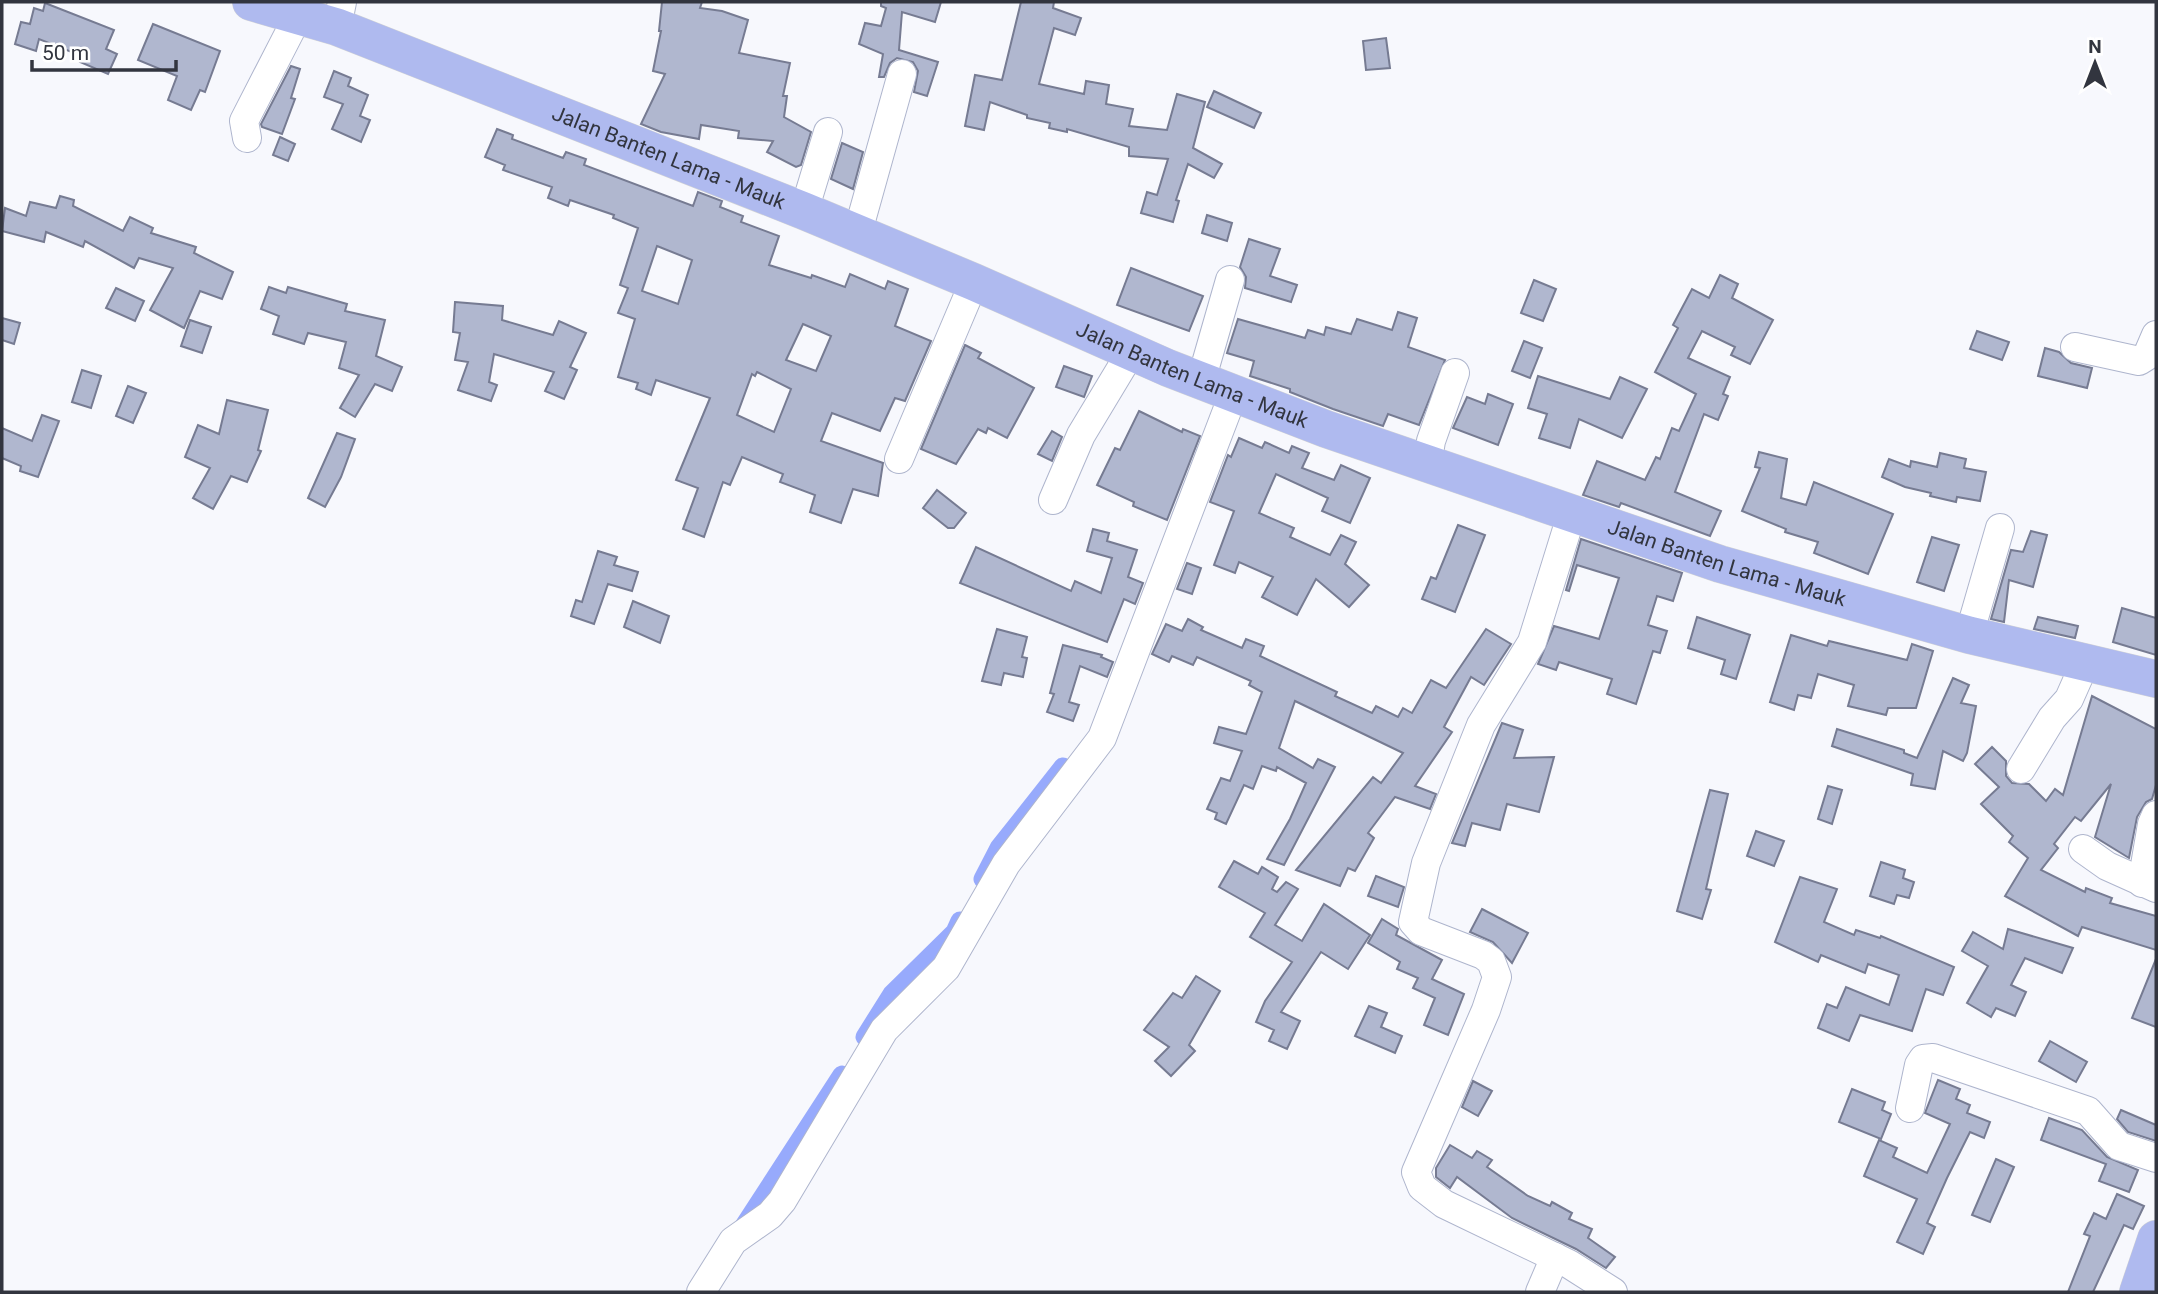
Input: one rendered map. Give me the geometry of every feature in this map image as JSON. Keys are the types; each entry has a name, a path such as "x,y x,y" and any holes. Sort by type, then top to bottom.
{"main road":[{"name":"Jalan Banten Lama - Mauk","path":"251,2 298,16 339,15 974,282 1233,395 1427,464 1720,564 1969,635 2156,679"},
{"path":"2138,1292 2156,1240"}],"street":[{"path":"247,138 244,121 248,111 298,16"},
{"path":"857,234 902,74"},
{"path":"804,211 828,132"},
{"path":"1198,380 1205,367 1230,280"},
{"path":"899,458 974,282"},
{"path":"2075,347 2139,361 2147,356 2156,335"},
{"path":"1053,500 1081,435 1131,352"},
{"path":"1427,464 1431,440 1455,373"},
{"path":"701,1292 733,1241 770,1215 782,1201 884,1031 946,968 998,875 1102,738 1233,395"},
{"path":"1572,513 1532,642 1481,725 1426,863 1413,922 1421,931 1483,955 1491,961 1497,977 1486,1010 1416,1172 1418,1182 1444,1204 1555,1257 1613,1292"},
{"path":"1969,635 2000,528"},
{"path":"2021,769 2052,718 2069,699 2085,663"},
{"path":"2083,849 2108,866 2149,886 2152,824 2156,815"},
{"path":"1910,1108 1919,1065 1923,1059 1933,1058 2088,1111 2119,1146 2156,1158"},
{"path":"1540,1292 1555,1257"}],"building":[{"path":"662,2 702,2 700,8 722,11 748,20 739,53 790,63 783,96 787,96 784,117 811,132 801,165 796,167 767,152 773,141 738,138 739,131 701,125 699,139 661,132 641,124 665,74 653,71 661,31"},
{"path":"881,2 941,2 935,22 902,12 899,50 938,62 927,96 914,92 918,71 913,62 897,58 890,63 884,77 879,77 883,54 859,44 865,23 881,26 886,8 881,6"},
{"path":"1021,2 1054,2 1053,8 1081,18 1075,35 1054,28 1039,84 1084,94 1086,81 1109,85 1106,104 1133,109 1129,126 1167,130 1177,94 1205,102 1193,148 1222,164 1214,178 1188,164 1176,200 1179,201 1173,222 1141,213 1147,192 1157,195 1168,159 1129,156 1129,147 1067,129 1067,132 1049,128 1050,123 1027,118 1027,115 990,102 984,130 965,126 975,75 1002,80"},
{"path":"45,3 114,30 106,49 117,54 108,74 80,62 82,56 39,39 36,51 15,44 21,22 30,24 34,8 43,11"},
{"path":"153,24 220,51 205,92 200,90 191,110 168,100 177,76 138,60"},
{"path":"1386,38 1390,68 1366,70 1363,41"},
{"path":"291,66 300,69 291,98 295,99 282,134 262,127 261,124"},
{"path":"334,71 351,78 348,86 368,95 360,116 370,120 361,142 332,129 343,104 324,97"},
{"path":"1214,91 1261,113 1254,128 1207,107"},
{"path":"497,129 513,135 512,139 563,158 566,152 586,159 584,165 693,206 698,192 722,201 720,207 743,216 741,222 779,236 769,265 811,278 812,275 845,287 850,274 885,289 888,281 908,289 895,326 931,341 905,401 895,398 880,431 832,413 821,441 883,463 878,496 853,489 841,523 810,512 815,495 780,482 783,474 742,457 730,485 723,482 704,537 683,529 698,488 676,480 710,398 656,380 651,395 636,389 638,383 618,377 635,319 618,313 628,288 620,285 638,228 613,218 614,215 570,200 568,206 548,198 552,187 503,170 505,165 485,157","holes":["657,246 692,260 678,304 642,291","803,324 831,336 816,371 786,360","757,372 791,389 774,432 737,415 752,374 755,376"]},
{"path":"280,137 295,144 288,161 273,155"},
{"path":"842,143 863,152 853,189 831,179"},
{"path":"60,196 74,200 73,206 123,231 130,217 153,228 151,233 196,247 194,253 233,272 222,299 200,291 184,328 150,310 173,268 139,258 134,268 85,241 83,247 46,232 44,242 2,231 5,208 26,216 30,202 56,208"},
{"path":"1207,215 1232,223 1227,241 1202,233"},
{"path":"1249,239 1280,249 1270,276 1297,285 1291,302 1245,288 1246,277 1240,267"},
{"path":"1131,268 1203,296 1189,331 1117,305"},
{"path":"1720,275 1738,284 1732,298 1773,320 1750,364 1731,355 1735,347 1702,331 1688,358 1730,377 1723,394 1728,396 1718,420 1704,414 1675,492 1721,511 1710,536 1621,503 1619,507 1583,495 1597,461 1645,480 1656,457 1660,459 1672,428 1679,431 1696,394 1655,372 1678,328 1673,325 1692,289 1709,298"},
{"path":"1534,280 1556,289 1543,321 1521,313"},
{"path":"269,287 286,293 288,287 347,304 345,311 385,320 376,356 402,367 392,391 375,384 355,417 340,408 359,375 339,368 346,342 308,333 304,344 273,334 279,316 261,309"},
{"path":"116,288 144,301 135,321 106,308"},
{"path":"455,302 503,306 502,320 553,335 559,321 586,333 570,367 577,370 564,399 545,391 554,372 494,354 489,382 497,385 491,401 458,390 468,362 455,360 460,333 453,332"},
{"path":"1398,312 1417,318 1408,347 1445,360 1419,425 1388,414 1383,426 1333,409 1290,392 1290,389 1250,376 1254,361 1227,353 1238,319 1305,338 1308,330 1324,335 1326,327 1351,334 1357,319 1392,330"},
{"path":"2,318 20,323 14,344 2,340"},
{"path":"190,320 211,327 202,353 181,346"},
{"path":"1977,331 2009,342 2002,360 1970,349"},
{"path":"1524,341 1542,348 1530,378 1512,371"},
{"path":"965,345 981,353 978,358 1034,388 1007,438 988,428 986,433 978,429 956,464 921,449"},
{"path":"2045,348 2059,352 2071,363 2092,368 2087,388 2038,376"},
{"path":"1064,366 1092,376 1084,397 1056,387"},
{"path":"82,370 101,376 91,408 72,402"},
{"path":"1538,376 1610,399 1620,377 1647,389 1622,438 1579,419 1570,448 1539,438 1547,414 1528,408"},
{"path":"128,386 146,393 133,423 116,416"},
{"path":"1488,394 1513,404 1498,445 1453,428 1467,397 1485,404"},
{"path":"227,400 268,410 258,450 261,451 247,482 231,476 213,509 193,498 210,468 185,457 198,425 219,434"},
{"path":"1139,411 1182,432 1183,429 1200,436 1167,520 1133,506 1134,502 1097,485 1115,448 1120,450"},
{"path":"42,415 59,421 38,477 20,471 21,466 2,458 2,428 32,441"},
{"path":"1052,431 1062,437 1052,461 1038,454"},
{"path":"337,433 355,439 341,477 325,507 308,498"},
{"path":"1239,438 1262,448 1265,442 1289,453 1292,446 1309,453 1302,468 1334,480 1341,465 1370,478 1350,523 1322,511 1328,498 1276,474 1259,513 1294,528 1290,537 1330,555 1341,535 1356,542 1345,564 1369,585 1349,607 1316,579 1297,615 1262,597 1273,577 1239,562 1235,573 1214,565 1234,511 1210,502 1228,455 1231,457"},
{"path":"1759,452 1787,459 1781,498 1806,505 1814,482 1893,514 1868,574 1814,553 1818,542 1785,532 1786,529 1742,511 1760,468 1755,467"},
{"path":"1940,453 1966,459 1964,468 1986,472 1980,501 1957,497 1956,502 1930,496 1931,493 1905,487 1882,477 1889,459 1910,467 1911,461 1937,467"},
{"path":"937,490 966,513 954,528 948,528 923,508"},
{"path":"1458,525 1485,535 1455,612 1422,599 1431,577 1436,579"},
{"path":"1093,529 1109,533 1107,541 1137,550 1128,577 1143,583 1135,604 1124,599 1107,642 960,583 976,547 1071,591 1075,581 1101,593 1112,558 1087,551"},
{"path":"2031,531 2047,535 2033,587 2009,580 2004,622 1991,619 2011,550 2023,552"},
{"path":"1932,537 1959,545 1944,591 1917,582"},
{"path":"1581,539 1682,573 1673,601 1657,596 1648,625 1667,631 1660,653 1653,651 1636,704 1607,694 1612,679 1559,662 1556,670 1538,664 1554,626 1599,639 1619,578 1577,565 1569,591 1566,590"},
{"path":"598,551 617,557 614,565 638,572 632,591 608,584 594,624 571,616 576,600 582,602"},
{"path":"1187,563 1201,568 1192,594 1177,589"},
{"path":"633,601 669,616 660,643 624,627"},
{"path":"2122,608 2156,618 2156,655 2113,642"},
{"path":"1697,617 1750,635 1736,679 1721,674 1725,660 1688,648"},
{"path":"2038,617 2078,626 2075,638 2034,629"},
{"path":"1188,619 1203,627 1201,630 1242,648 1246,639 1264,646 1260,656 1337,692 1335,696 1372,713 1376,706 1398,717 1403,708 1412,713 1431,680 1446,688 1486,629 1511,644 1484,685 1471,677 1444,727 1452,732 1415,786 1436,794 1430,809 1395,797 1368,833 1374,838 1355,871 1348,868 1340,886 1296,870 1373,777 1381,783 1403,753 1295,701 1279,748 1313,768 1318,759 1335,767 1284,865 1267,859 1290,819 1306,783 1277,767 1276,771 1262,766 1253,789 1244,785 1226,824 1215,819 1217,813 1207,809 1221,778 1230,781 1242,751 1214,743 1219,727 1246,734 1262,692 1249,685 1251,681 1197,657 1193,665 1172,656 1169,662 1152,654 1166,624 1182,631"},
{"path":"997,629 1027,637 1022,657 1027,658 1023,677 1004,673 1001,685 982,681"},
{"path":"1791,635 1827,646 1829,641 1907,660 1912,644 1933,651 1916,708 1888,708 1886,715 1848,706 1854,685 1818,674 1811,698 1798,695 1794,710 1770,702"},
{"path":"1063,645 1102,655 1101,657 1113,662 1107,677 1080,666 1069,702 1079,705 1073,721 1047,712 1054,694 1050,693"},
{"path":"1953,678 1969,685 1961,703 1976,706 1967,753 1963,761 1943,751 1935,789 1911,785 1913,774 1832,746 1837,729 1904,750 1904,753 1917,758"},
{"path":"2092,696 2156,729 2156,785 2152,799 2146,802 2137,817 2129,858 2095,837 2111,784 2081,821 2075,817 2054,844 2058,848 2041,870 2085,892 2086,888 2112,898 2110,903 2156,916 2156,950 2082,927 2078,936 2005,896 2028,858 2009,842 2013,836 1981,804 1999,787 1975,764 1992,747 2006,761 2006,776 2012,783 2029,784 2046,801 2055,789 2063,795"},
{"path":"1502,723 1523,730 1514,758 1554,757 1539,812 1507,804 1500,830 1472,823 1465,846 1452,843"},
{"path":"1828,786 1842,790 1832,824 1818,819"},
{"path":"1710,790 1728,794 1706,889 1711,890 1702,919 1677,911"},
{"path":"1756,831 1784,841 1774,866 1747,856"},
{"path":"1234,861 1258,874 1262,867 1278,877 1272,889 1277,892 1286,882 1298,889 1275,925 1302,941 1324,904 1370,935 1348,969 1321,952 1281,1012 1300,1021 1287,1049 1269,1041 1274,1030 1256,1022 1265,1001 1292,962 1250,937 1265,913 1219,887"},
{"path":"1881,862 1905,870 1903,878 1914,882 1909,898 1897,895 1894,904 1870,896"},
{"path":"1376,876 1404,887 1398,907 1368,896"},
{"path":"1800,877 1837,889 1824,922 1854,935 1856,930 1880,938 1881,936 1954,967 1943,995 1926,989 1912,1031 1860,1015 1849,1041 1818,1028 1827,1004 1837,1008 1846,987 1889,1005 1899,975 1868,964 1865,973 1821,955 1818,962 1775,942"},
{"path":"1482,909 1528,933 1512,963 1493,942 1470,932"},
{"path":"1382,919 1398,929 1396,935 1442,960 1432,979 1464,994 1448,1035 1424,1025 1435,998 1413,988 1418,978 1397,969 1400,962 1368,943"},
{"path":"2008,929 2073,948 2062,973 2025,958 2011,985 2026,992 2015,1016 1996,1008 1991,1017 1967,1003 1988,966 1962,951 1973,932 2003,949"},
{"path":"2156,959 2156,1027 2132,1018"},
{"path":"1196,976 1220,991 1189,1045 1195,1051 1171,1076 1155,1061 1169,1047 1144,1030 1173,993 1182,998"},
{"path":"1369,1006 1387,1013 1381,1027 1402,1036 1395,1053 1355,1036"},
{"path":"2050,1041 2087,1062 2076,1082 2039,1061"},
{"path":"1938,1080 1960,1089 1956,1099 1970,1105 1967,1113 1990,1122 1984,1138 1970,1132 1927,1223 1935,1227 1923,1254 1897,1242 1917,1199 1864,1176 1879,1140 1897,1148 1893,1157 1927,1173 1950,1124 1925,1113"},
{"path":"1473,1081 1492,1091 1478,1116 1462,1107"},
{"path":"1852,1089 1885,1102 1882,1110 1891,1114 1881,1139 1839,1122"},
{"path":"2121,1110 2156,1125 2156,1141 2128,1132 2117,1119"},
{"path":"2049,1118 2082,1130 2107,1157 2138,1170 2129,1192 2099,1181 2106,1164 2041,1140"},
{"path":"1450,1145 1472,1158 1477,1151 1492,1160 1487,1167 1528,1196 1550,1206 1552,1202 1572,1213 1569,1219 1592,1229 1588,1238 1615,1257 1606,1268 1576,1249 1512,1218 1457,1177 1450,1188 1436,1177 1436,1168"},
{"path":"1996,1159 2014,1167 1990,1222 1972,1215"},
{"path":"2117,1194 2144,1206 2133,1229 2124,1225 2093,1292 2068,1292 2090,1236 2084,1234 2094,1213 2106,1219"}],"waterway":[{"path":"983,879 999,848 1063,767"},
{"path":"865,1037 892,994 955,932 960,921"},
{"path":"744,1226 842,1075"}]}
